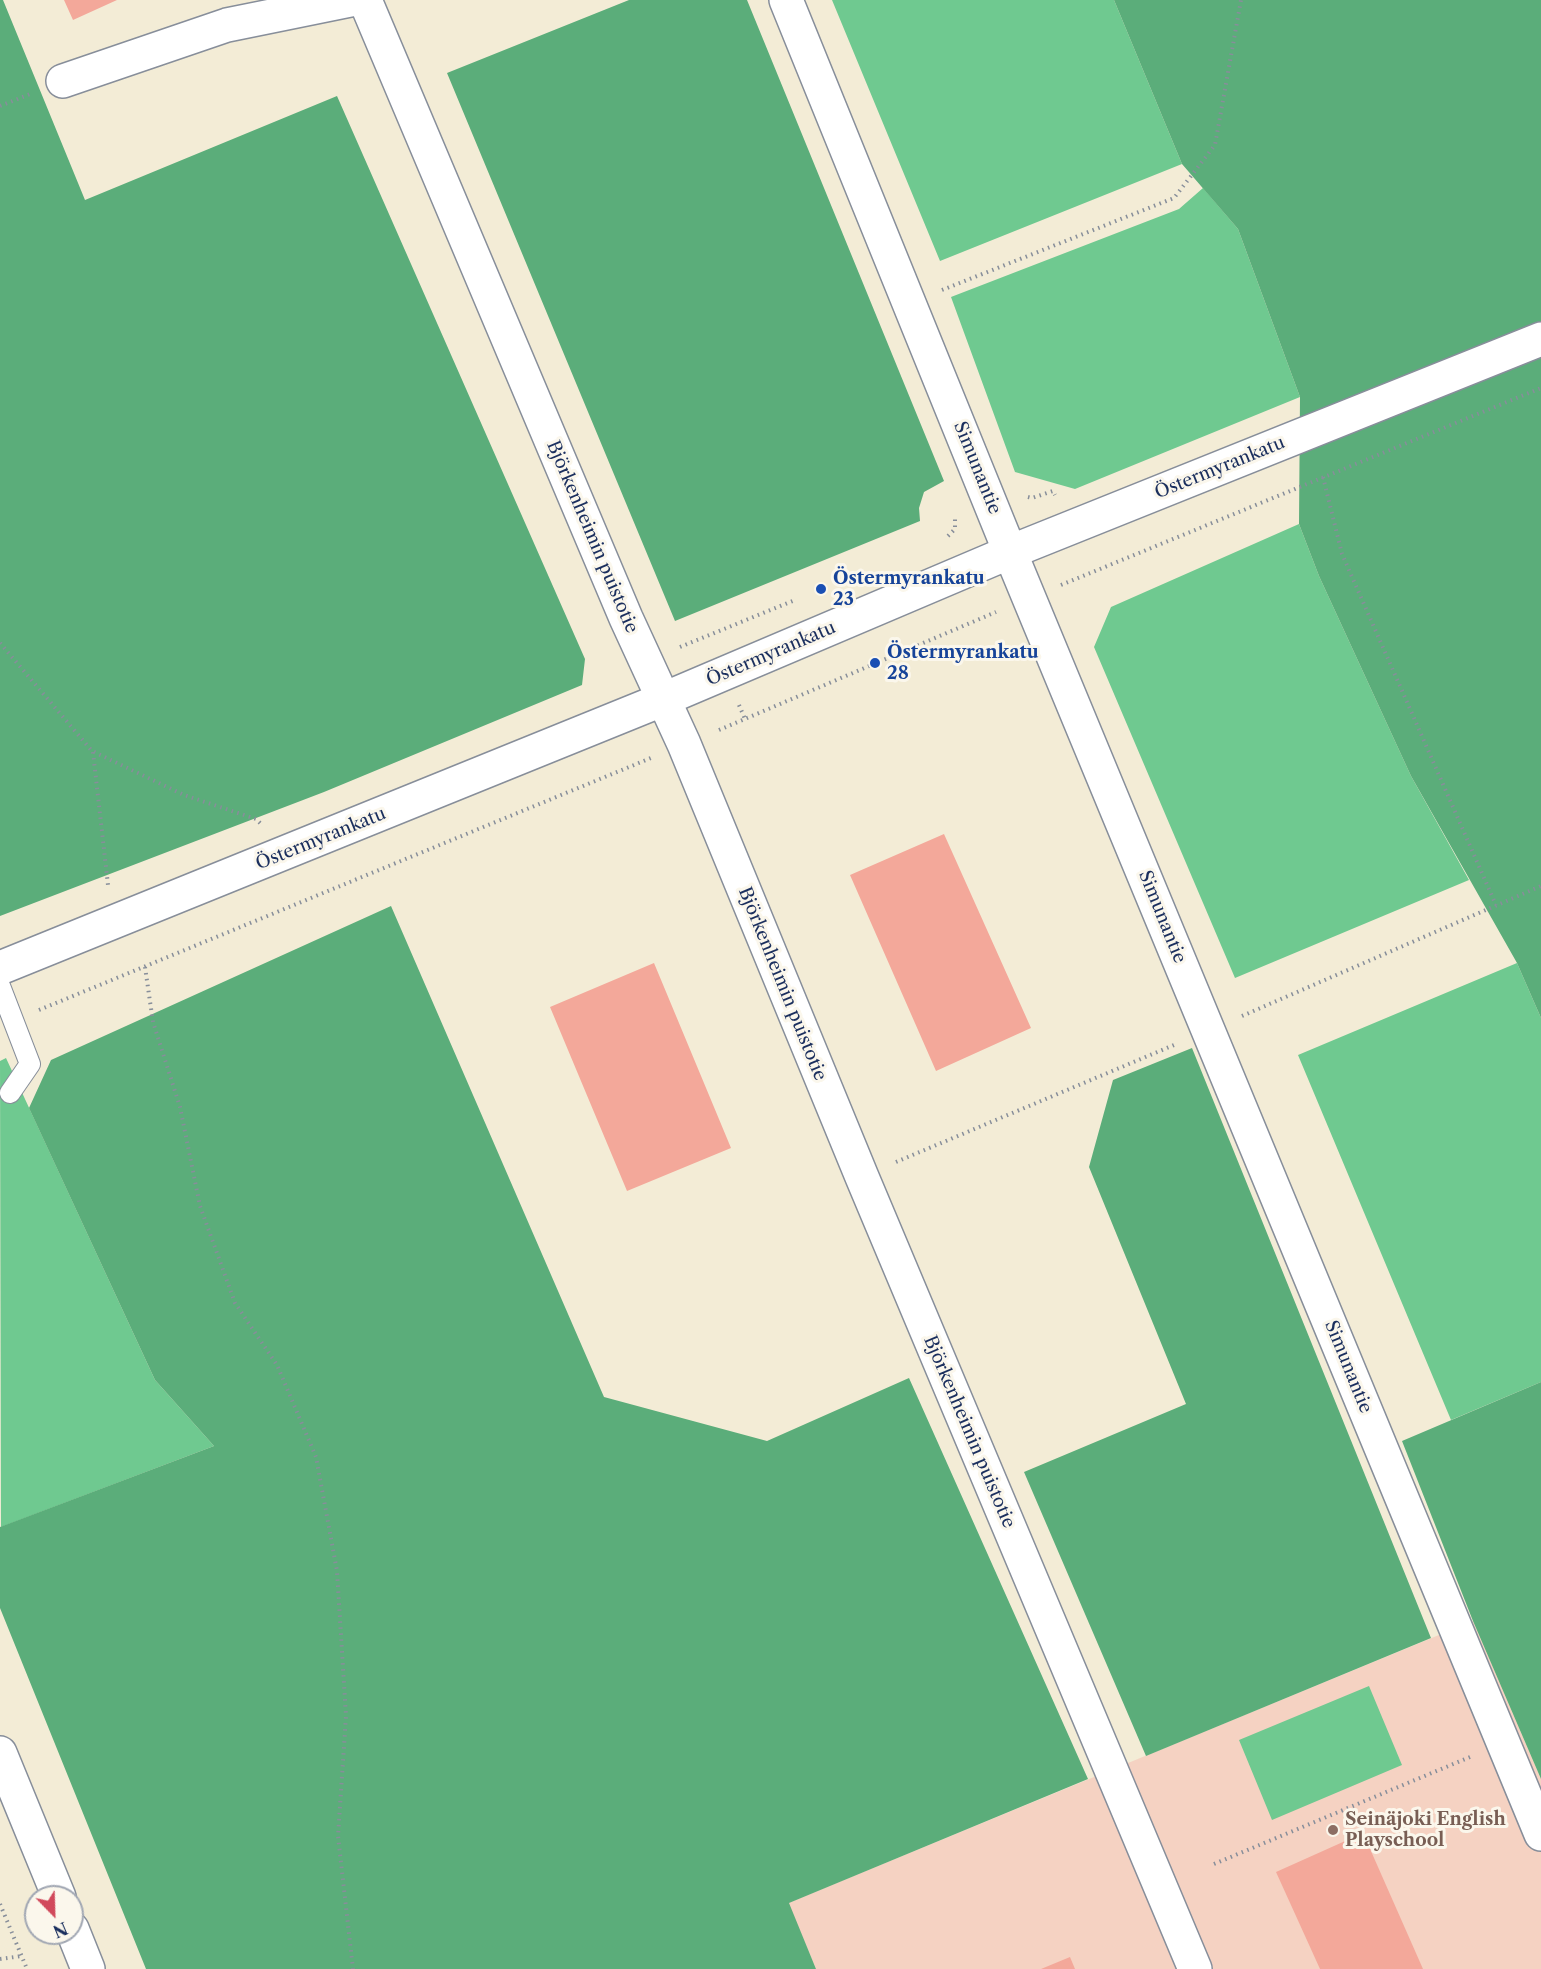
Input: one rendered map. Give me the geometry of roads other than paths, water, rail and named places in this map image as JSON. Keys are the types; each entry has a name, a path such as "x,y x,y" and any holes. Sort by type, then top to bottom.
{"street":[{"path":"63,81 227,25 350,0"},
{"name":"Björkenheimin puistotie","path":"365,0 626,618 684,744 862,1177 1196,1969"},
{"name":"Simunantie","path":"786,0 1010,552 1541,1834"},
{"name":"Östermyrankatu","path":"0,968 292,852 664,699 1010,552 1541,339"},
{"path":"0,1753 54,1885"},
{"path":"78,1945 88,1969"}],"lane":[{"path":"0,986 30,1064 10,1093"}],"place":[{"name":"Östermyrankatu 23","path":"821,589"},
{"name":"Östermyrankatu 28","path":"875,663"},
{"name":"Seinäjoki English Playschool","path":"1333,1830"}]}
